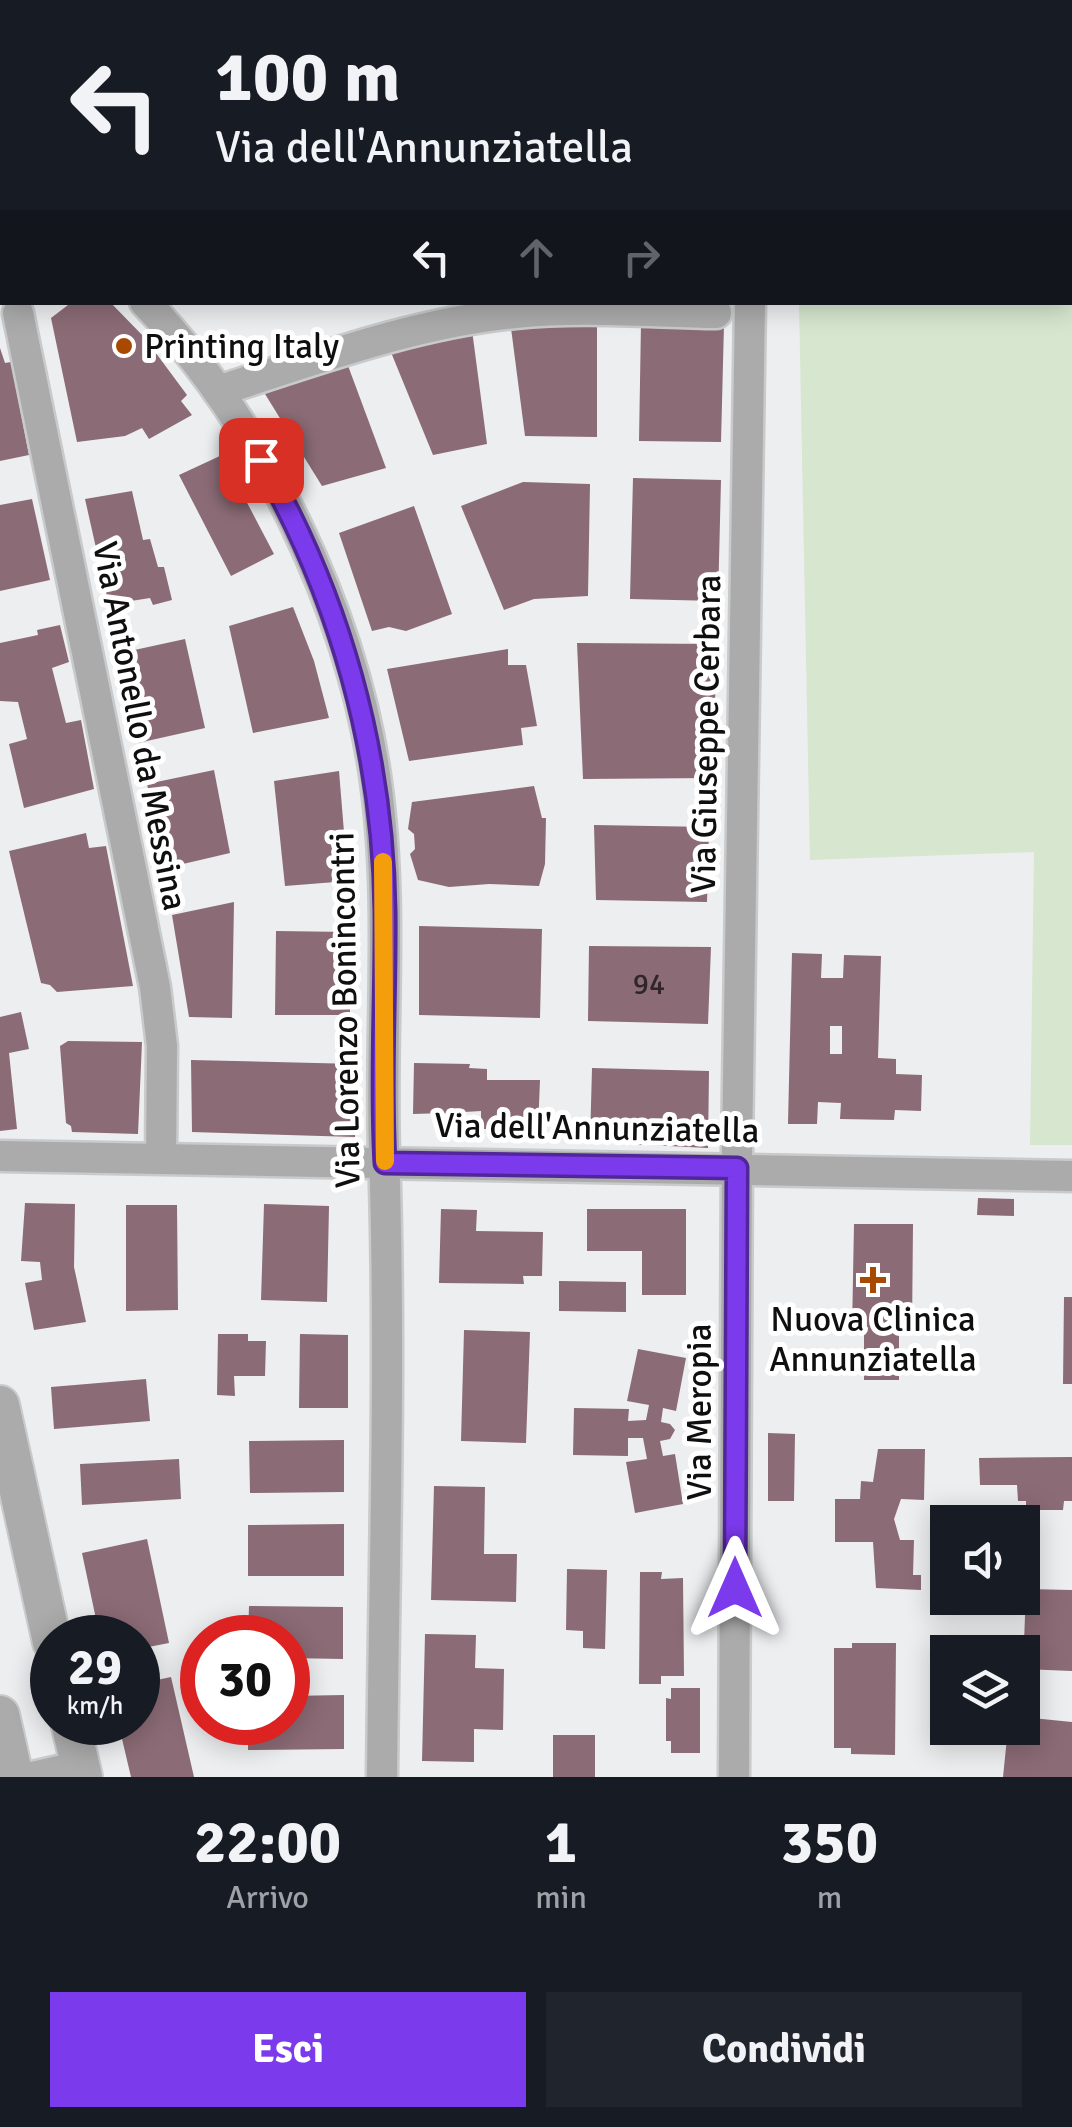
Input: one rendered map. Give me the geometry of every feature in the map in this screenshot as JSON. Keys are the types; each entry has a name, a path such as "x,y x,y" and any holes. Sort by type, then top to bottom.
{"street":[{"name":"Via Lorenzo Bonincontri","path":"147,305 218,391 281,495 312,560 347,662 372,758 385,908 388,1317 382,1777"},
{"name":"Via Giuseppe Cerbara","path":"737,1168 750,305"},
{"path":"218,391 401,334 480,317 550,310 716,313"},
{"name":"Via Antonello da Messina","path":"16,311 155,987 162,1046 161,1158"},
{"name":"Via dell'Annunziatella","path":"0,1156 1072,1176"},
{"name":"Via Meropia","path":"734,1777 737,1168"},
{"path":"0,1405 46,1615"},
{"path":"0,1715 14,1777"},
{"path":"32,1777 82,1771 76,1745"}],"green space":[{"path":"799,305 1072,305 1072,1145 1030,1145 1034,852 810,860"}],"building":[{"path":"68,305 113,305 144,337 187,395 181,401 192,415 149,439 142,428 125,436 77,442 51,318"},
{"path":"641,323 724,324 721,442 639,441"},
{"path":"597,326 597,437 525,436 511,328"},
{"path":"472,330 487,444 433,455 388,345"},
{"path":"0,348 5,363 11,362 29,455 0,461"},
{"path":"347,363 386,468 322,486 265,394 292,377"},
{"path":"222,455 274,554 231,576 179,475"},
{"path":"633,478 721,480 718,601 630,599"},
{"path":"523,482 590,484 588,596 534,599 504,610 461,506"},
{"path":"132,491 143,540 150,539 158,567 164,567 172,600 153,605 150,598 131,601 131,607 110,610 85,499"},
{"path":"32,499 50,580 0,591 0,505"},
{"path":"414,506 452,614 406,631 389,627 372,631 339,533"},
{"path":"293,607 314,661 329,718 253,733 229,626"},
{"path":"60,625 69,662 52,668 66,723 81,720 94,789 24,808 9,744 27,739 18,702 0,701 0,643 38,635 37,630"},
{"path":"185,639 205,728 138,743 116,654"},
{"path":"577,643 716,644 714,778 583,779"},
{"path":"508,649 508,665 526,665 537,726 521,728 523,745 409,761 387,669"},
{"path":"214,770 230,853 166,868 147,784"},
{"path":"339,771 348,881 285,886 274,781"},
{"path":"534,786 542,818 546,818 545,864 539,886 449,887 418,880 410,854 415,849 414,834 408,829 412,802"},
{"path":"594,825 709,827 707,902 596,900"},
{"path":"86,833 89,848 106,846 133,986 57,992 41,983 9,851"},
{"path":"234,902 232,1018 189,1017 172,915"},
{"path":"419,926 542,929 540,1018 419,1015"},
{"path":"276,931 349,932 350,1015 275,1015"},
{"path":"589,946 711,947 708,1024 588,1021"},
{"path":"792,953 822,954 821,978 843,978 844,955 881,956 878,1058 896,1059 896,1074 922,1075 921,1111 895,1110 894,1120 840,1119 841,1103 818,1102 817,1124 788,1124","holes":["830,1026 842,1026 842,1054 830,1054"]},
{"path":"21,1012 29,1049 9,1053 17,1129 0,1131 0,1017"},
{"path":"68,1041 142,1042 138,1134 72,1132 66,1123 60,1046"},
{"path":"191,1060 357,1064 355,1137 192,1132"},
{"path":"414,1063 470,1064 469,1068 487,1069 487,1080 540,1080 538,1129 504,1135 503,1129 481,1129 481,1111 446,1119 445,1113 413,1114"},
{"path":"592,1068 709,1071 708,1148 590,1142"},
{"path":"978,1198 1014,1199 1014,1216 977,1215"},
{"path":"25,1203 75,1204 74,1267 86,1322 34,1330 25,1283 42,1280 40,1262 21,1261"},
{"path":"264,1204 329,1206 327,1302 261,1300"},
{"path":"126,1205 177,1205 178,1310 126,1311"},
{"path":"441,1209 477,1210 476,1231 543,1232 542,1276 523,1276 524,1284 439,1283"},
{"path":"587,1209 686,1209 686,1295 642,1295 642,1251 587,1251"},
{"path":"854,1224 913,1224 912,1332 899,1331 899,1380 864,1380 864,1331 852,1331"},
{"path":"559,1281 626,1282 626,1312 559,1311"},
{"path":"1064,1297 1072,1297 1072,1384 1063,1384"},
{"path":"464,1330 530,1332 526,1443 461,1441"},
{"path":"218,1334 248,1334 248,1341 266,1341 265,1376 234,1376 235,1396 217,1395"},
{"path":"300,1334 348,1335 348,1408 299,1408"},
{"path":"638,1349 686,1358 676,1411 663,1408 661,1422 675,1430 670,1439 660,1441 663,1456 675,1454 683,1504 635,1513 626,1462 647,1459 643,1438 628,1438 628,1456 573,1455 574,1408 629,1409 628,1421 646,1420 649,1405 627,1401"},
{"path":"146,1379 150,1421 54,1429 51,1387"},
{"path":"768,1433 795,1434 794,1501 768,1501"},
{"path":"344,1440 344,1492 250,1493 249,1441"},
{"path":"878,1449 925,1449 924,1500 901,1499 894,1519 900,1540 914,1540 913,1575 921,1575 921,1590 876,1588 873,1542 835,1542 835,1499 860,1499 861,1481 873,1482"},
{"path":"1072,1457 1072,1501 1064,1501 1063,1510 1040,1510 1040,1505 1018,1501 1017,1485 980,1485 979,1458"},
{"path":"179,1459 181,1499 82,1505 80,1464"},
{"path":"434,1486 485,1487 484,1554 517,1554 516,1602 431,1600"},
{"path":"344,1524 344,1576 248,1576 248,1525"},
{"path":"147,1539 169,1643 160,1645 160,1615 95,1615 82,1553"},
{"path":"567,1569 607,1570 605,1649 583,1648 583,1631 566,1630"},
{"path":"640,1572 662,1572 661,1579 683,1578 684,1676 661,1676 661,1684 639,1684"},
{"path":"1040,1589 1072,1590 1072,1671 1040,1670 1040,1635 1024,1635 1025,1615 1040,1615"},
{"path":"249,1606 343,1607 343,1659 310,1658 310,1615 249,1615"},
{"path":"425,1634 476,1635 475,1668 504,1669 503,1730 474,1729 474,1762 422,1761"},
{"path":"852,1643 896,1643 895,1755 851,1754 851,1748 834,1748 834,1648 852,1648"},
{"path":"171,1677 180,1716 180,1745 187,1745 194,1777 131,1777 123,1745 160,1745 160,1679"},
{"path":"671,1688 700,1688 700,1753 671,1753 671,1741 666,1741 666,1698 671,1699"},
{"path":"344,1695 344,1749 248,1750 248,1745 310,1745 310,1696"},
{"path":"1040,1719 1072,1722 1072,1777 1003,1777 1006,1745 1040,1745"},
{"path":"553,1735 595,1735 595,1777 553,1777"}],"slow traffic":[{"path":"383,862 385,1161"}],"place":[{"name":"Printing Italy","path":"124,346"},
{"name":"Nuova Clinica Annunziatella","path":"873,1280"}],"route":[{"path":"261,460 298,527 325,593 372,758 385,908 385,1163 737,1168 735,1588"}]}
